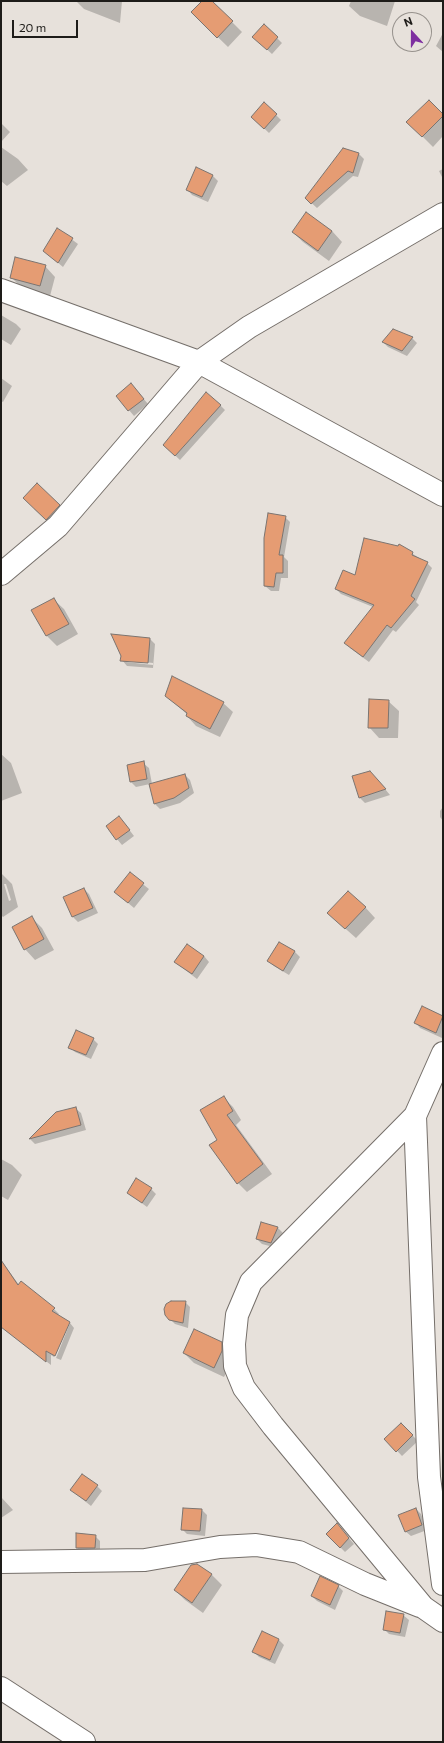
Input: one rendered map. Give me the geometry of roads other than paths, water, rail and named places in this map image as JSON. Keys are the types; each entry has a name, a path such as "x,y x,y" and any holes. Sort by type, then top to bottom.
{"street":[{"path":"1,574 58,526 198,362 249,326 443,214"},
{"path":"1,290 198,362 443,495"},
{"path":"423,1607 244,1388 234,1366 234,1344 237,1315 251,1282 415,1116 443,1053"},
{"path":"415,1116 429,1477 443,1584"},
{"path":"1,1562 146,1560 220,1547 256,1545 299,1552 365,1584 423,1607 443,1621"},
{"path":"3,1693 84,1742"}]}
